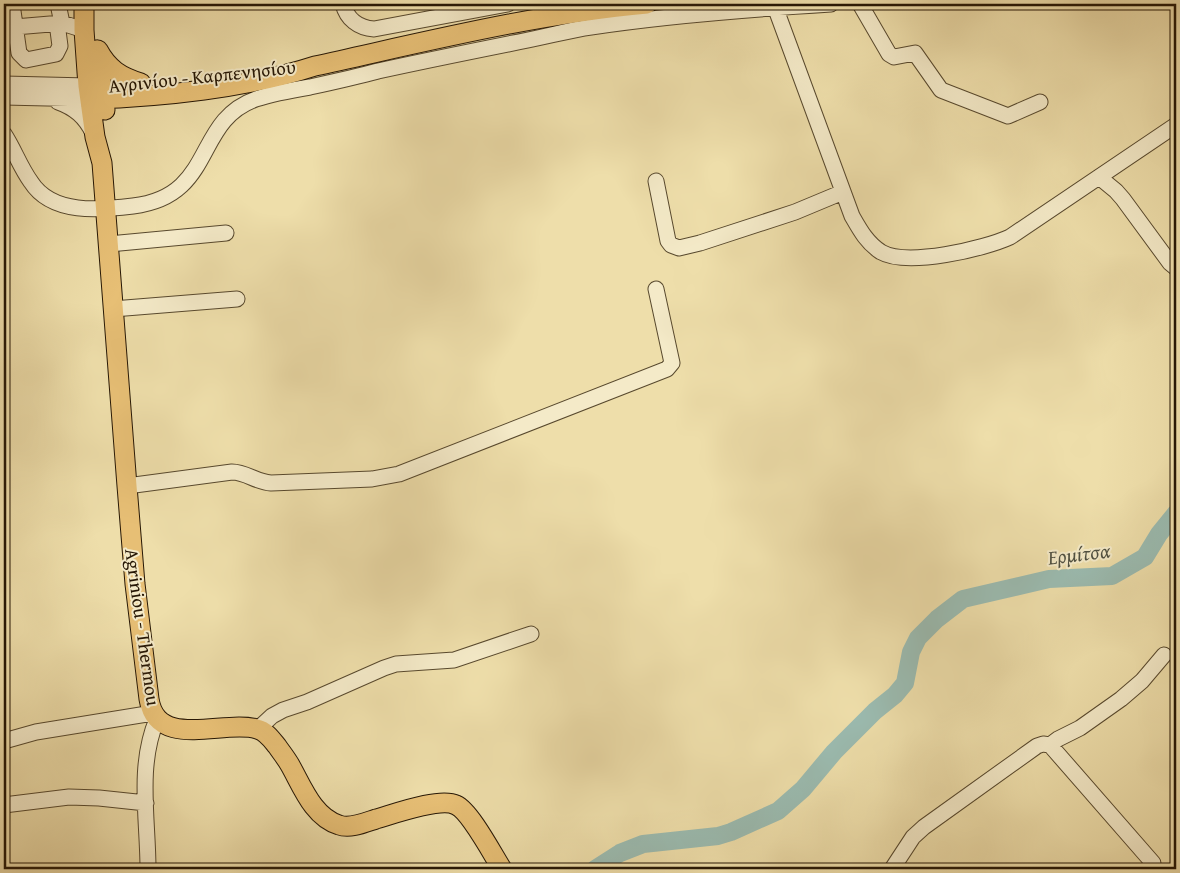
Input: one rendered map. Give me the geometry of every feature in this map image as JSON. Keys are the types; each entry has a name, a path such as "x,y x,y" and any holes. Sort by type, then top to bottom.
{"main road":[{"name":"Αγρινίου - Καρπενησίου","path":"96,92 186,91 237,84 289,74 315,66 518,21 607,7 647,4"},
{"name":"Agriniou - Thermou","path":"84,5 84,30 106,139 102,163"},
{"name":"Agriniou - Thermou","path":"84,5 96,46 95,137 102,163 110,244 113,309 135,584 150,706 155,716 176,728 196,730 258,729"},
{"path":"96,46 103,59 113,70 124,78 140,84"},
{"name":"Αγρινίου - Καρπενησίου","path":"96,92 284,64 315,66"},
{"path":"258,729 272,739 320,814 330,822 341,826 356,825 409,809 445,802 458,805 466,812 502,869"}],"street":[{"path":"12,4 20,53 26,60 56,54 60,46 58,4"},
{"path":"344,4 349,18 365,28 374,29 508,4"},
{"path":"4,134 31,183 48,199 66,206 106,208 135,206 169,196 182,186 194,173 222,121 232,111 256,99 419,62 588,28 667,17 774,6 831,4"},
{"path":"860,4 889,54 894,57 915,53 944,91 1008,116 1040,102"},
{"path":"774,6 852,216 863,236 882,252 893,257 915,258 966,250 1000,242 1026,227 1176,125"},
{"path":"15,28 59,23 84,30"},
{"path":"4,84 96,92"},
{"path":"4,97 49,99 96,92"},
{"path":"49,99 70,106 80,114 88,123 95,137"},
{"path":"1099,177 1123,199 1170,263 1176,268"},
{"path":"656,181 668,241 671,245 679,248 795,212 843,192"},
{"path":"110,244 226,233"},
{"path":"127,486 232,472 240,472 261,482 271,483 372,479 399,474 667,369 672,363 656,290"},
{"path":"113,309 236,299"},
{"path":"258,729 272,716 283,710 384,668 396,664 454,660 531,634"},
{"path":"1050,745 1080,728 1121,699 1142,681 1164,655"},
{"path":"4,741 36,732 155,716 146,755 148,869"},
{"path":"892,869 913,837 924,827 1043,744 1050,745 1153,863"},
{"path":"4,806 69,797 146,803"}],"waterway":[{"name":"Ερμίτσα","path":"595,869 620,853 643,844 718,836 778,811 803,789 834,752 875,711 895,695 905,683 911,652 918,638 937,619 963,599 1049,579 1112,576 1145,557 1159,534 1176,513"}]}
